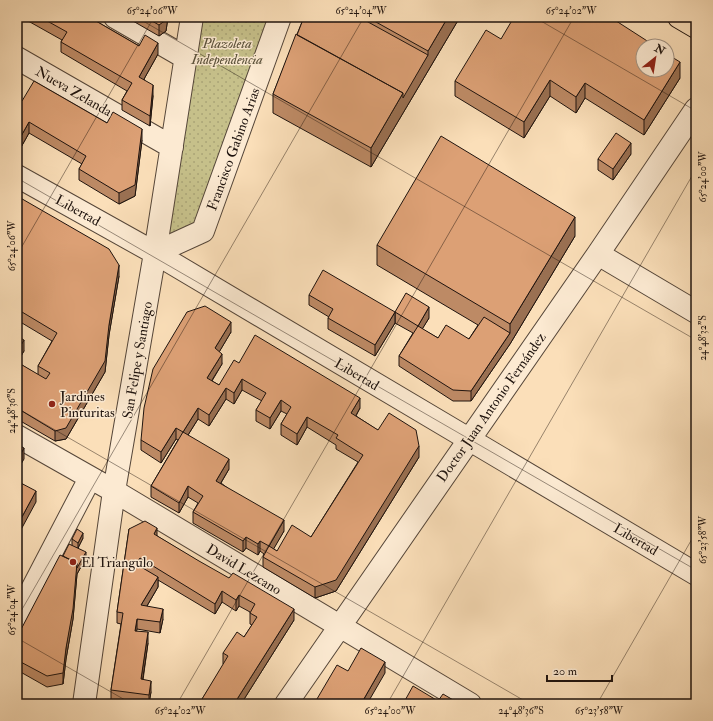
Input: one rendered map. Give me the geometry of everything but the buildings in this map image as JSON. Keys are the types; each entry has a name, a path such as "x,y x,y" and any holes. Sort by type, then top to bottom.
{"main road":[{"path":"679,17 696,27"}],"street":[{"path":"115,17 186,58"},
{"name":"San Felipe y Santiago","path":"84,704 114,491 155,253 192,17"},
{"name":"Francisco Gabino Arias","path":"155,253 203,231 280,17"},
{"name":"Nueva Zelanda","path":"17,58 172,147"},
{"name":"Doctor Juan Antonio Fernández","path":"286,704 598,254 696,109"},
{"name":"Libertad","path":"17,176 155,253 696,574"},
{"path":"598,254 696,312"},
{"name":"David Lezcano","path":"17,436 114,491 470,704"},
{"path":"17,618 90,478"}],"green space":[{"name":"Plazoleta Independencia","path":"200,17 273,17 199,224 165,242"}],"place":[{"name":"Jardines Pinturitas","path":"52,404"},
{"name":"El Triangulo","path":"73,562"}]}
